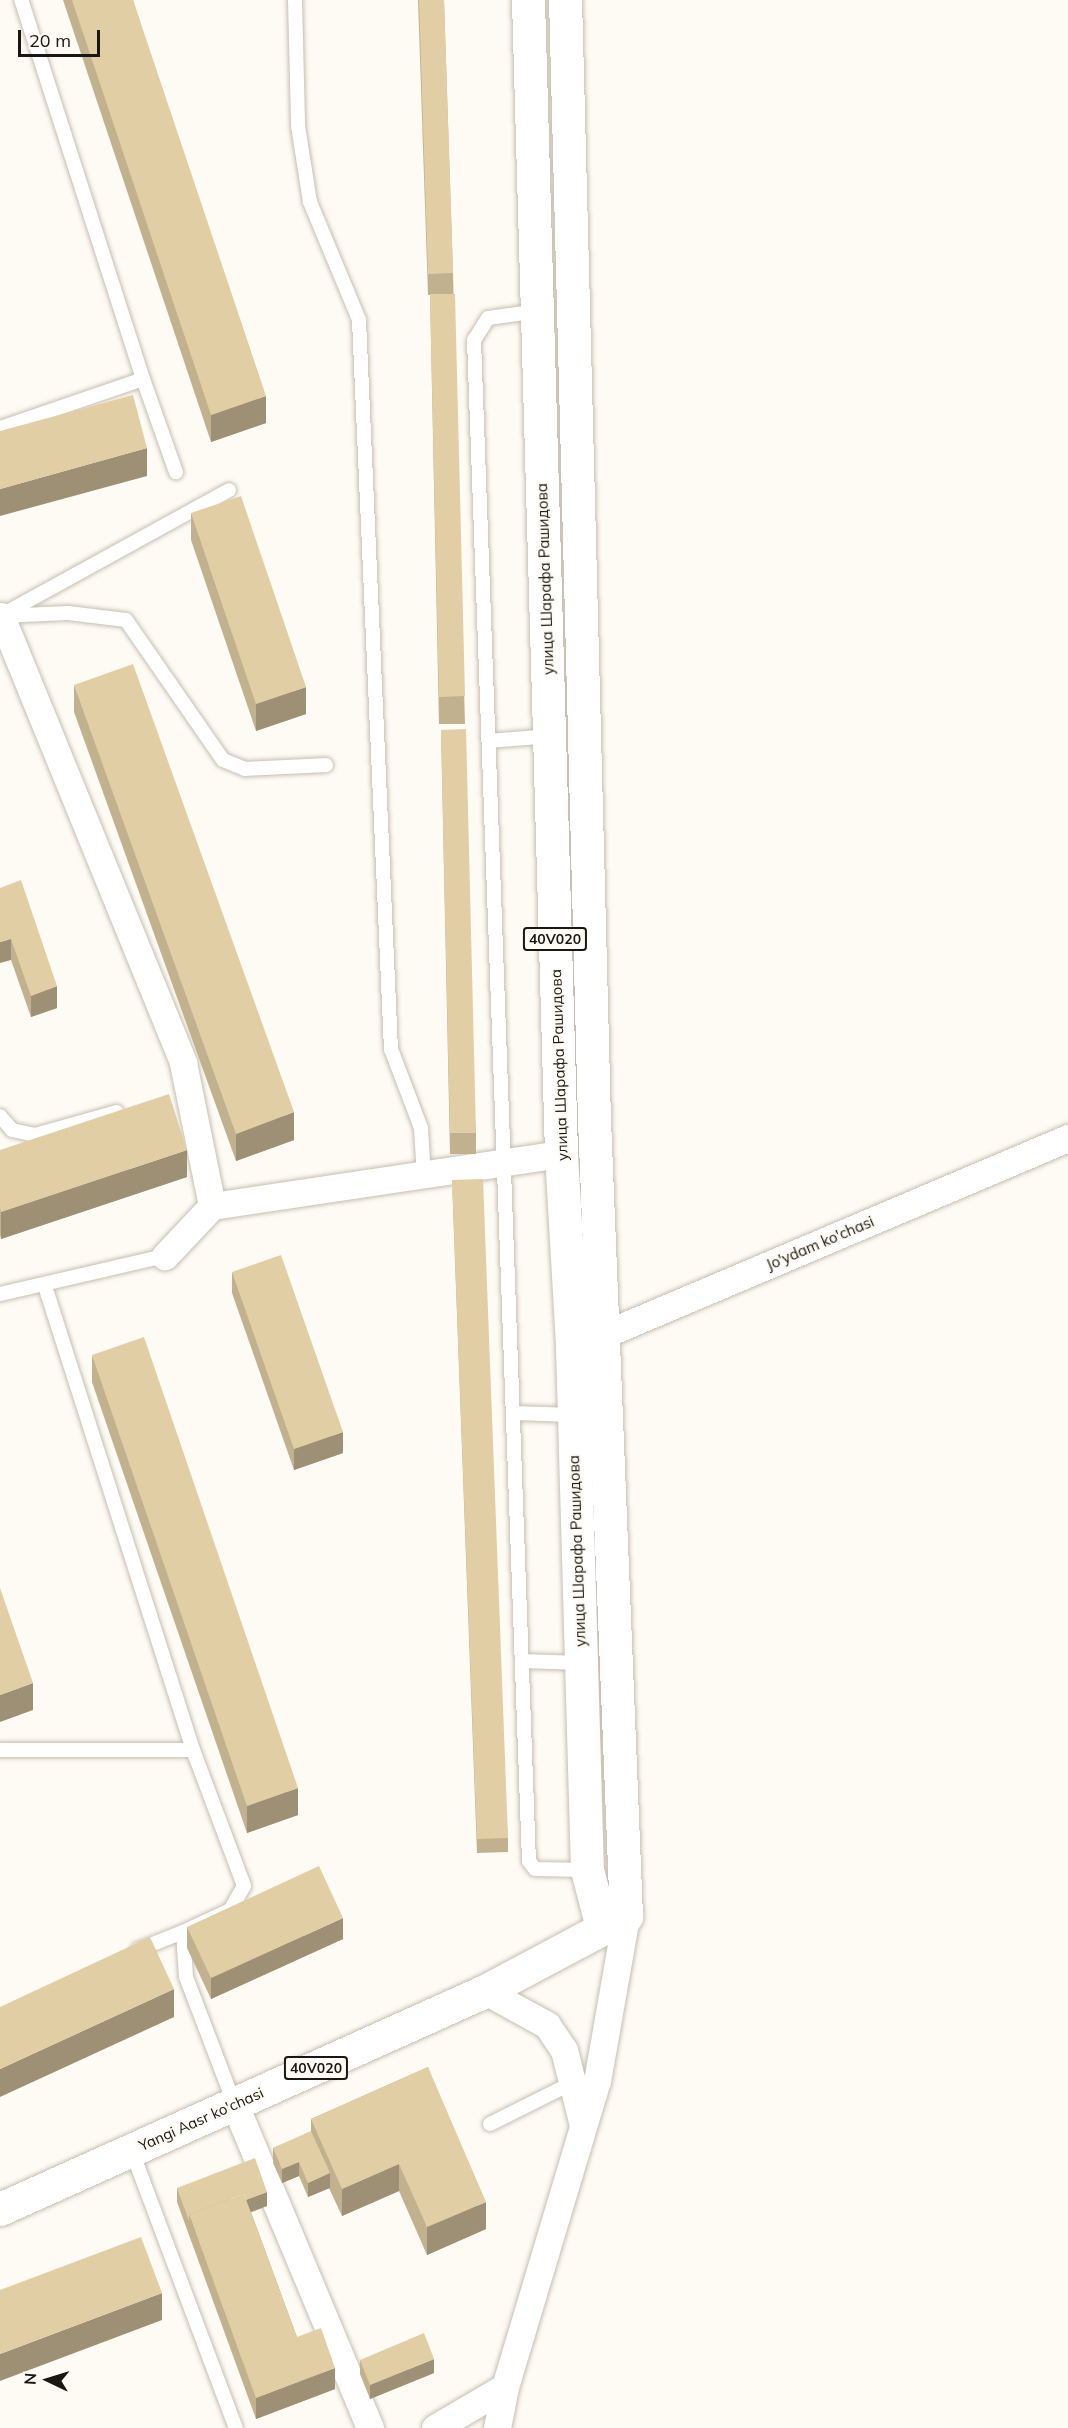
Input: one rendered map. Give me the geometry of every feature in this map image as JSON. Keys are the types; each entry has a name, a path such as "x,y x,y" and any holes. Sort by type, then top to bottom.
{"main road":[{"name":"улица Шарафа Рашидова","path":"528,0 561,1154 586,1342 573,1415 587,1874"},
{"path":"565,0 575,276 586,1342 622,1878 614,1921"},
{"path":"537,278 575,276"},
{"name":"40V020","path":"587,1874 614,1921"},
{"name":"Yangi Aasr ko'chasi","path":"0,2209 485,1991 614,1921"}],"street":[{"path":"0,616 183,1063 184,1094 212,1206"},
{"name":"Jo'ydam ko'chasi","path":"586,1342 1068,1138"},
{"path":"165,1256 212,1206 505,1165 561,1154"},
{"path":"497,2428 505,2387 584,2131 610,2026 614,1921"},
{"path":"485,1991 547,2025 564,2050 574,2082 584,2131"},
{"path":"235,2105 370,2428"},
{"path":"435,2428 505,2387"}],"lane":[{"path":"21,0 143,379 176,472"},
{"path":"295,0 298,126 310,202 359,320 391,1050 421,1128 424,1177"},
{"path":"538,311 488,318 474,340 529,1861 535,1869 587,1874"},
{"path":"0,428 143,379"},
{"path":"0,616 230,490"},
{"path":"0,616 68,613 126,620 223,760 245,769 326,765"},
{"path":"489,741 550,736"},
{"path":"0,1116 12,1130 35,1136 134,1108"},
{"path":"0,1294 45,1286 165,1256"},
{"path":"45,1286 195,1757 244,1886 230,1910 129,1954"},
{"path":"513,1413 573,1415"},
{"path":"522,1661 581,1663"},
{"path":"0,1750 193,1750 195,1757"},
{"path":"183,1932 186,1977 235,2105"},
{"path":"490,2124 574,2082"},
{"path":"131,2150 236,2428"}],"building":[{"path":"72,0 133,0 266,396 211,415"},
{"path":"419,0 444,0 453,273 428,274"},
{"path":"430,294 455,294 465,696 439,697"},
{"path":"133,395 147,448 0,489 0,431"},
{"path":"241,496 306,687 256,704 191,513"},
{"path":"133,664 294,1112 236,1134 74,685"},
{"path":"466,729 476,1133 450,1133 441,730"},
{"path":"21,880 57,986 31,996 11,939 0,942 0,888"},
{"path":"169,1094 187,1150 1,1212 0,1150"},
{"path":"483,1179 508,1838 477,1839 452,1180"},
{"path":"281,1255 343,1432 294,1449 232,1272"},
{"path":"144,1337 298,1788 247,1806 92,1355"},
{"path":"0,1588 33,1683 0,1695"},
{"path":"319,1866 343,1918 211,1978 187,1927"},
{"path":"150,1937 174,1989 0,2069 0,2007"},
{"path":"428,2067 486,2202 427,2227 399,2164 342,2189 311,2119"},
{"path":"311,2131 330,2173 308,2183 299,2162 282,2169 273,2148"},
{"path":"255,2158 267,2192 246,2200 244,2194 189,2214 189,2221 177,2188"},
{"path":"244,2194 297,2337 321,2328 335,2368 256,2398 189,2214"},
{"path":"141,2237 162,2293 0,2354 0,2290"},
{"path":"424,2333 434,2359 370,2385 360,2360"}]}
